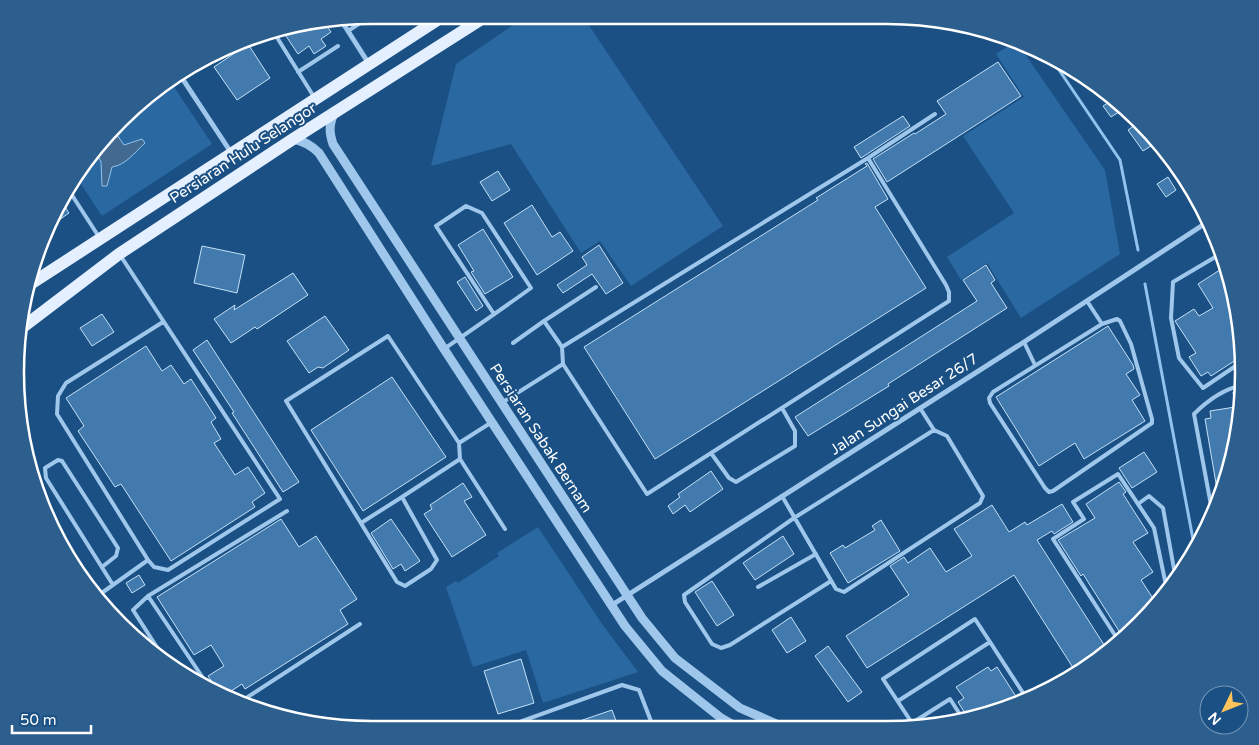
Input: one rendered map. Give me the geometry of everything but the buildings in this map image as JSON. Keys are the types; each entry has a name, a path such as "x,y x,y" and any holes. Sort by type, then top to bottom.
{"main road":[{"name":"Persiaran Hulu Selangor","path":"36,281 431,24"},
{"name":"Persiaran Hulu Selangor","path":"28,323 120,254 293,139 474,24"}],"street":[{"path":"344,25 370,64"},
{"path":"183,80 232,154"},
{"name":"Persiaran Sabak Bernam","path":"334,113 330,124 333,144 642,618 675,658 740,708 770,721"},
{"path":"293,139 303,141 319,153 444,349 626,626 662,671 726,721"},
{"name":"Jalan Sungai Besar 26/7","path":"612,605 1024,342 1202,225"}],"lane":[{"path":"348,31 358,24"},
{"path":"276,38 315,98"},
{"path":"298,72 338,46"},
{"path":"562,347 868,158 935,114"},
{"path":"544,321 562,347 563,364 647,494 949,301 949,292 946,285 868,158"},
{"path":"72,195 100,239"},
{"path":"444,349 459,339 531,288 482,214 466,206 436,226 494,314"},
{"path":"120,254 280,498 168,570 154,567 148,560 56,414 58,396 66,384 163,322"},
{"path":"1215,256 1173,282 1171,318 1179,358 1203,388 1235,366"},
{"path":"512,343 596,287"},
{"path":"1087,301 1102,324"},
{"path":"1113,320 1120,320 1131,344 1152,423 1049,492 990,403 989,398 993,392 1102,324 1113,320"},
{"path":"402,497 437,560 431,570 405,586 397,582 286,401 388,336 459,443 460,459 505,529"},
{"path":"1024,342 1035,365"},
{"path":"501,403 563,364"},
{"path":"1210,502 1194,414 1208,400 1235,386"},
{"path":"711,453 729,478 736,482 795,446 795,431 782,408"},
{"path":"782,496 831,581 836,588 844,592 980,503 983,496 947,436 934,430 920,408"},
{"path":"459,443 492,422"},
{"path":"831,581 730,645 721,648 712,644 685,602 684,595 794,518 934,430"},
{"path":"362,523 460,459"},
{"path":"102,567 116,556 118,548 62,461 58,460 45,468 46,478 113,585"},
{"path":"1115,636 1054,539 1084,519 1073,502 1118,474 1154,528 1165,582"},
{"path":"1138,504 1149,496 1163,508 1174,569"},
{"path":"156,646 133,610 148,596 287,511"},
{"path":"758,587 816,554"},
{"path":"102,593 148,560"},
{"path":"148,596 202,677"},
{"path":"911,721 883,679 975,619 1023,693"},
{"path":"246,698 360,624"},
{"path":"898,701 990,642"},
{"path":"522,721 622,684 639,690 651,721"},
{"path":"917,720 950,699 960,714"}],"shaded area":[{"path":"515,24 588,24 723,226 631,286 600,241 581,253 511,144 431,166 456,64"},
{"path":"1009,46 1023,52 1105,170 1120,254 1021,318 987,263 961,280 947,257 1014,213 963,136 1024,97 996,54"},
{"path":"174,87 212,144 102,216 80,183 96,160 126,126 143,110"},
{"path":"117,135 124,145 142,139 145,143 122,164 112,167 107,186 102,186 101,162 98,157"},
{"path":"538,527 602,624 638,672 543,703 526,650 473,667 446,587 456,581 458,583 499,556 497,553"}],"waterway":[{"path":"1058,69 1120,160 1138,250"},
{"path":"1145,284 1193,539"}]}
